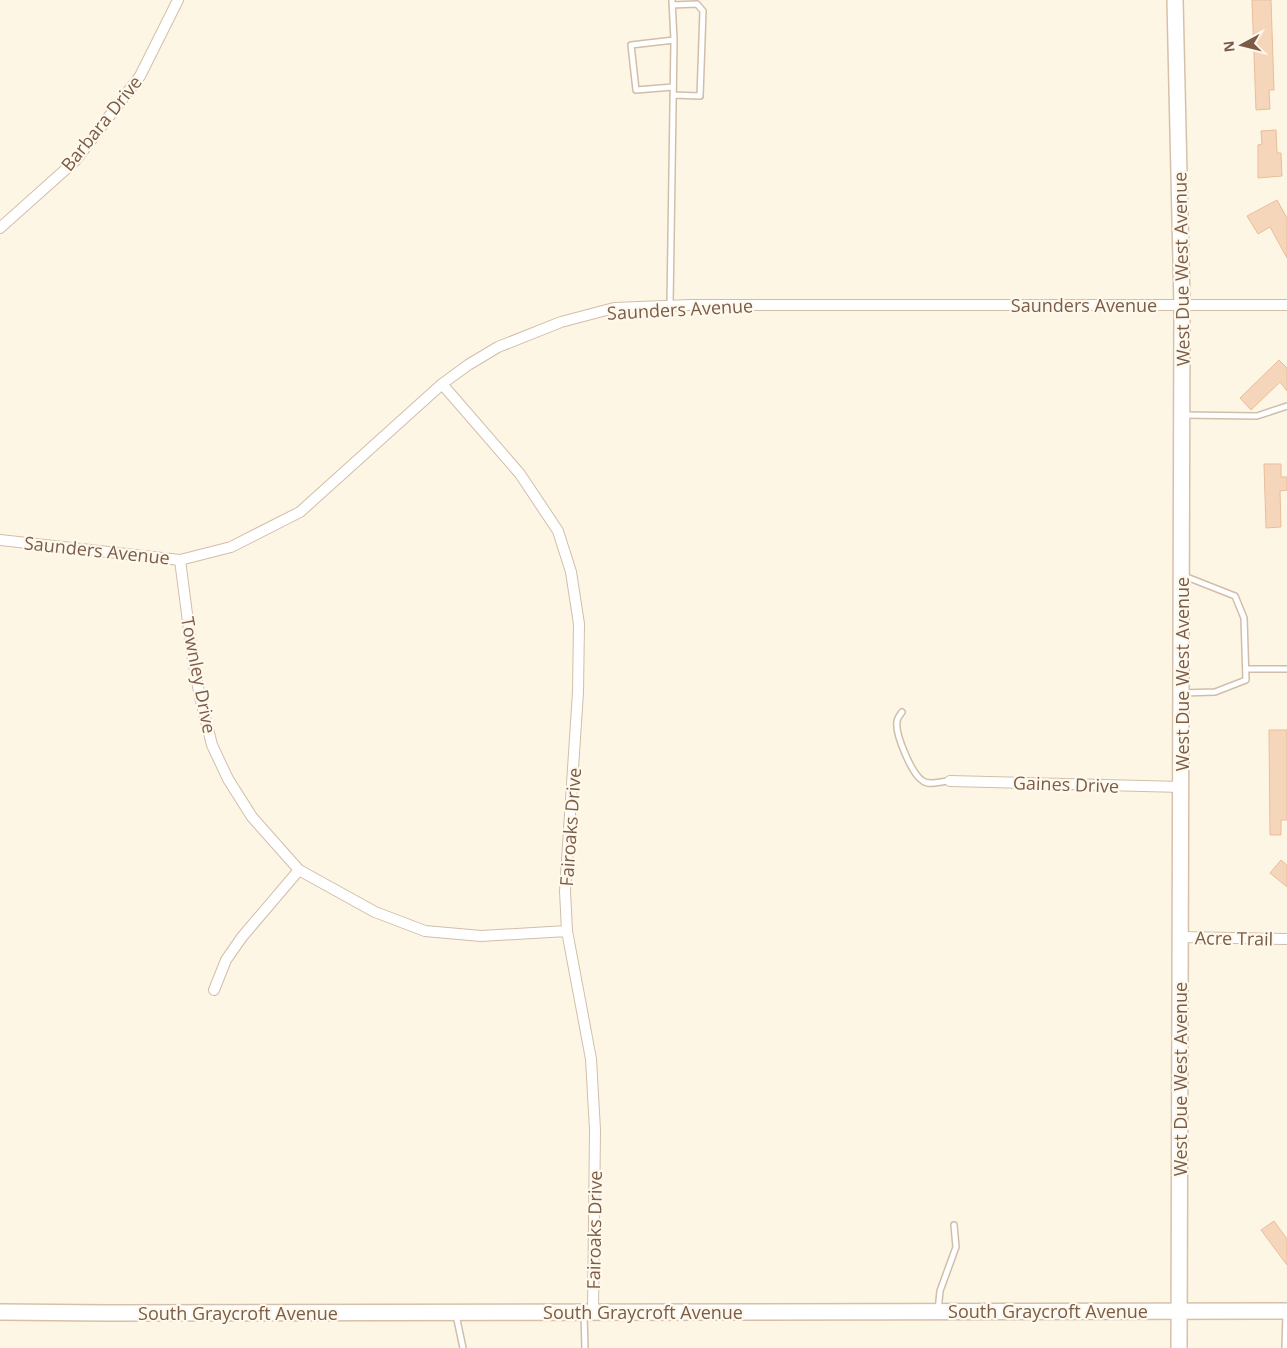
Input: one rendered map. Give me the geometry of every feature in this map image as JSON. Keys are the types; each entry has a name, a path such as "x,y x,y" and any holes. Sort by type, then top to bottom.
{"main road":[{"name":"West Due West Avenue","path":"1175,0 1182,305 1179,1348"},
{"name":"South Graycroft Avenue","path":"0,1312 1286,1311"}],"street":[{"name":"Barbara Drive","path":"0,228 75,161 140,76 178,0"},
{"name":"Saunders Avenue","path":"0,540 180,560 231,547 300,512 442,384 468,364 498,347 543,328 614,308 670,305 1287,305"},
{"name":"Fairoaks Drive","path":"442,384 520,474 558,531 571,572 579,624 579,654 565,891 567,932 591,1059 595,1130 589,1312"},
{"name":"Townley Drive","path":"180,560 193,660 212,745 228,779 252,817 299,870 374,912 425,931 482,936 567,932"},
{"name":"Gaines Drive","path":"950,781 1182,787"},
{"path":"214,990 226,960 242,936 299,870"},
{"name":"Acre Trail","path":"1181,937 1287,938"}],"lane":[{"path":"670,305 673,87 674,40 672,2 698,4 702,11 700,96 673,96"},
{"path":"673,87 636,90 631,45 674,40"},
{"path":"1182,415 1257,416 1287,406"},
{"path":"1182,575 1236,596 1244,618 1246,669 1246,680 1215,692 1182,693"},
{"path":"1246,669 1287,669"},
{"path":"902,712 896,722 897,732 908,760 919,777 923,782 930,783 950,781"},
{"path":"938,1311 940,1291 956,1247 954,1226"},
{"path":"1285,1348 1286,1311"},
{"path":"456,1312 463,1348"},
{"path":"585,1348 589,1312"}],"building":[{"path":"1252,0 1271,0 1274,90 1269,90 1270,109 1256,110"},
{"path":"1276,130 1277,153 1281,153 1282,176 1258,178 1258,145 1262,144 1261,131"},
{"path":"1277,200 1287,218 1287,258 1270,227 1258,234 1247,216"},
{"path":"1279,360 1287,368 1287,391 1280,382 1251,410 1240,398"},
{"path":"1264,464 1281,464 1281,477 1287,477 1287,490 1280,491 1281,527 1266,528"},
{"path":"1269,730 1287,730 1287,820 1281,820 1281,835 1270,835"},
{"path":"1281,860 1287,865 1287,887 1270,873"},
{"path":"1274,1221 1287,1239 1287,1265 1261,1230"}]}
